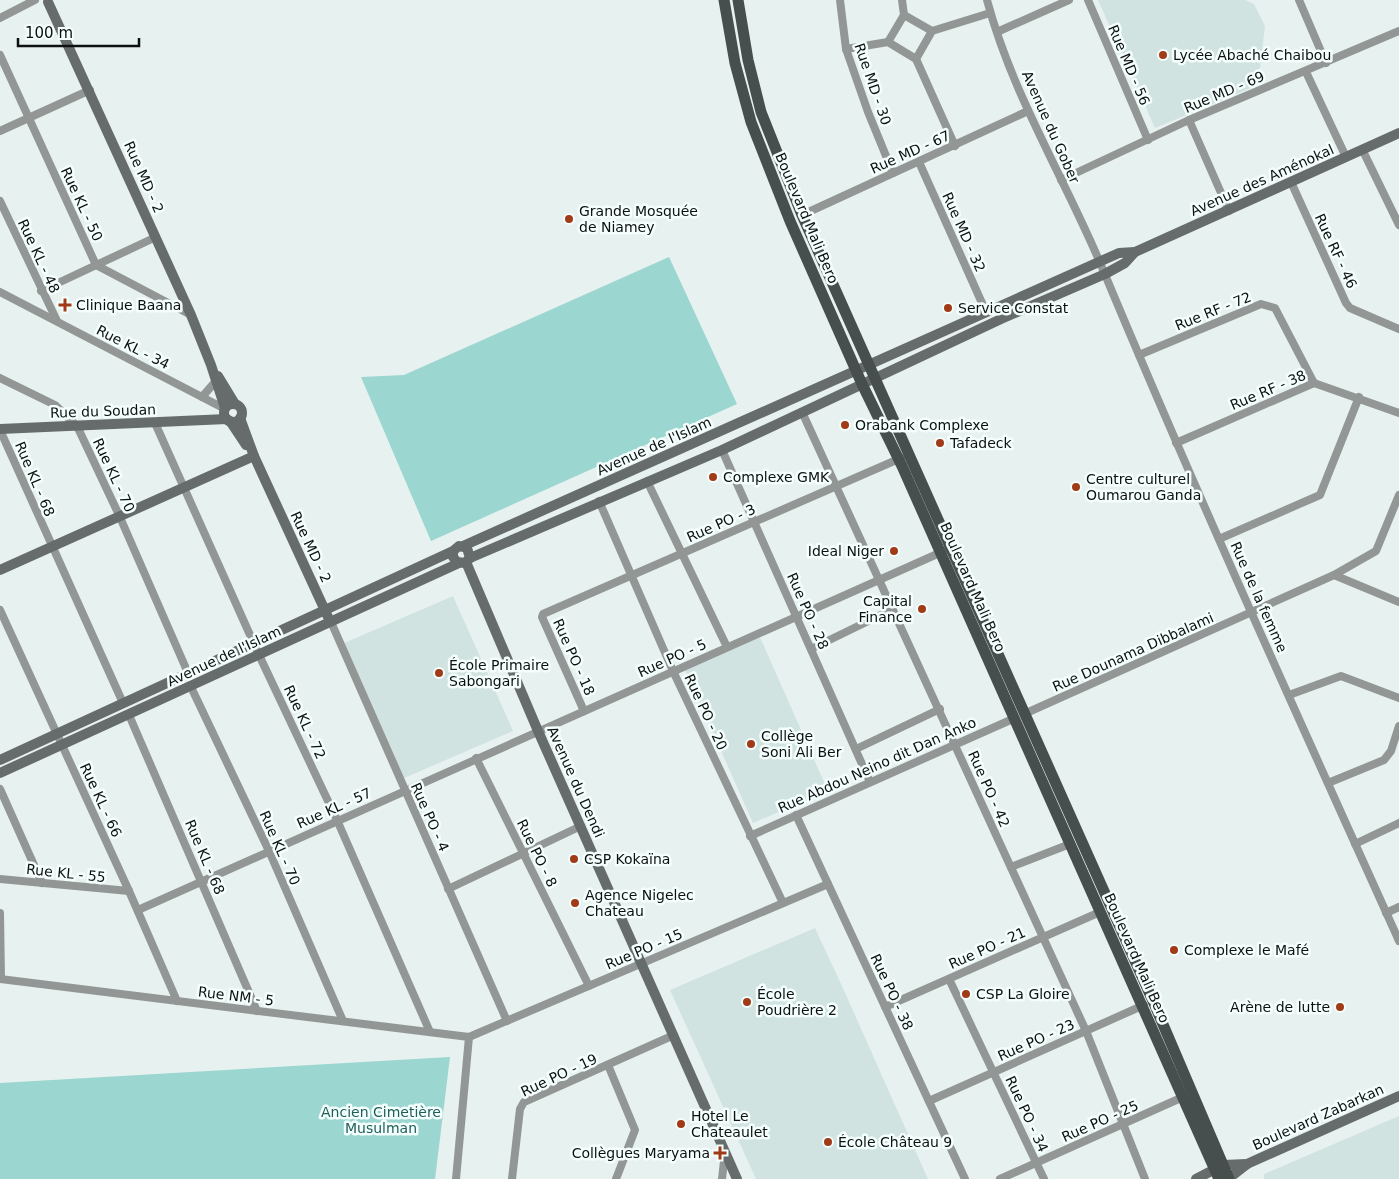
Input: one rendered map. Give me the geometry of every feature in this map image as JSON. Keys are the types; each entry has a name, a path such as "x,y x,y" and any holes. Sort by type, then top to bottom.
{"main road":[{"name":"Boulevard Mali Bero","path":"724,0 735,63 751,122 777,188 862,384 904,456"},
{"name":"Boulevard Mali Bero","path":"738,0 748,60 761,112 802,215 875,378 904,456 945,550 1147,1003 1219,1171"},
{"name":"Rue MD - 2","path":"43,1 90,90 192,315 212,364 228,412"},
{"name":"Avenue des Aménokal","path":"856,371 1119,253 1135,252 1399,133"},
{"path":"777,188 790,183"},
{"name":"Avenue des Aménokal","path":"862,384 1000,319 1105,274 1125,262 1135,252"},
{"path":"991,309 1000,319"},
{"path":"958,324 963,336"},
{"name":"Rue MD - 2","path":"212,364 216,381 228,412 254,456"},
{"name":"Avenue de l'Islam","path":"464,546 856,371"},
{"name":"Avenue de l'Islam","path":"0,773 465,561 722,450 862,384"},
{"name":"Rue MD - 2","path":"228,412 242,410 240,418 254,456 331,622"},
{"name":"Rue du Soudan","path":"0,429 207,420 228,412 236,421 240,418"},
{"path":"0,570 254,456"},
{"path":"464,546 470,551 465,561 454,560 453,551 456,547 464,546"},
{"name":"Avenue de l'Islam","path":"0,760 453,551"},
{"name":"Avenue du Dendi","path":"465,561 538,731 725,1152"},
{"name":"Boulevard Mali Bero","path":"1019,716 1070,844 1100,912 1147,1003 1183,1097 1219,1171 1229,1179"},
{"name":"Boulevard Zabarkan","path":"1219,1171 1247,1164 1399,1096"},
{"path":"725,1152 737,1179"},
{"name":"Boulevard Zabarkan","path":"1229,1179 1247,1164"},
{"path":"1196,1179 1219,1171"}],"street":[{"name":"Rue MD - 30","path":"840,0 846,49 868,112 893,173"},
{"path":"888,42 904,15 902,0"},
{"name":"Avenue du Gober","path":"987,0 990,13 1028,111 1100,262"},
{"path":"998,32 1069,0"},
{"name":"Rue MD - 56","path":"1088,0 1148,140"},
{"path":"1298,0 1326,63"},
{"path":"0,18 43,1"},
{"path":"916,59 932,31 990,13"},
{"path":"904,15 932,31"},
{"name":"Rue MD - 69","path":"1061,180 1189,120 1399,31"},
{"path":"846,49 888,42 916,59 955,146"},
{"name":"Rue KL - 50","path":"0,55 96,265"},
{"path":"1306,72 1346,157"},
{"path":"0,131 29,120 90,90"},
{"name":"Rue MD - 67","path":"802,215 1028,111"},
{"path":"1189,120 1228,211"},
{"path":"1362,150 1399,225"},
{"name":"Rue MD - 32","path":"919,162 991,309"},
{"name":"Rue RF - 46","path":"1291,182 1346,303 1350,308 1399,330"},
{"name":"Rue KL - 48","path":"0,201 57,322"},
{"path":"41,291 156,237"},
{"name":"Rue de la femme","path":"1100,262 1176,443 1399,941"},
{"path":"96,265 192,315"},
{"name":"Rue KL - 34","path":"0,292 228,412"},
{"name":"Rue RF - 72","path":"1139,355 1261,304 1268,304 1275,308 1314,383"},
{"name":"Rue KL - 70","path":"0,378 55,405 76,426 119,516 188,673"},
{"path":"202,397 216,381"},
{"name":"Rue RF - 38","path":"1176,443 1314,383 1359,397 1399,413"},
{"path":"1219,539 1320,495 1359,397"},
{"name":"Rue PO - 42","path":"802,412 940,709 1042,938 1086,1031 1145,1179"},
{"name":"Rue KL - 72","path":"155,423 259,655 337,820 430,1032"},
{"name":"Rue KL - 68","path":"0,429 123,703"},
{"name":"Rue PO - 28","path":"722,450 870,782"},
{"name":"Rue PO - 3","path":"544,614 904,456"},
{"path":"647,481 727,647"},
{"name":"Rue Dounama Dibbalami","path":"1019,716 1252,613 1334,575 1376,551 1399,495"},
{"name":"Rue PO - 20","path":"599,502 673,671 783,903"},
{"name":"Rue PO - 5","path":"404,790 945,550"},
{"path":"1334,575 1399,602"},
{"path":"811,649 893,609"},
{"name":"Rue KL - 66","path":"0,610 138,910 177,1001"},
{"name":"Rue PO - 18","path":"544,614 542,618 584,710"},
{"name":"Rue PO - 4","path":"331,622 508,1021"},
{"path":"1289,695 1341,676 1399,698"},
{"name":"Rue KL - 70","path":"192,687 269,851 343,1021"},
{"path":"856,749 940,709"},
{"name":"Rue KL - 68","path":"129,715 203,882 257,1011"},
{"name":"Rue Abdou Neino dit Dan Anko","path":"750,836 1019,716"},
{"path":"1328,782 1384,760 1390,751 1399,726"},
{"name":"Rue PO - 8","path":"476,758 588,986"},
{"path":"0,789 42,883"},
{"name":"Rue KL - 57","path":"138,910 404,790"},
{"name":"Rue PO - 38","path":"796,815 965,1179"},
{"path":"1355,844 1399,823"},
{"path":"448,889 580,826"},
{"path":"1011,867 1070,844"},
{"name":"Rue KL - 55","path":"0,879 129,891"},
{"name":"Rue PO - 15","path":"469,1037 828,884"},
{"path":"1386,913 1399,907"},
{"name":"Rue PO - 21","path":"885,1007 1100,912"},
{"path":"0,913 0,979"},
{"name":"Rue NM - 5","path":"0,979 469,1037"},
{"name":"Rue PO - 34","path":"949,979 1044,1179"},
{"name":"Rue PO - 23","path":"929,1101 1147,1003"},
{"name":"Rue PO - 19","path":"512,1179 520,1109 524,1102 674,1035"},
{"path":"456,1179 469,1037"},
{"path":"608,1066 635,1130 616,1179"},
{"name":"Rue PO - 25","path":"1000,1179 1183,1097"},
{"name":"Avenue du Dendi","path":"722,1179 725,1152"}],"shaded area":[{"path":"1098,0 1245,0 1254,4 1265,26 1258,85 1155,128"},
{"path":"453,596 513,731 402,779 342,644"},
{"path":"760,637 828,791 753,823 685,670"},
{"path":"815,928 928,1179 756,1179 670,990"},
{"path":"1399,1116 1399,1179 1264,1179 1264,1174"}],"green space":[{"path":"669,257 737,404 431,541 361,377 404,375"},
{"name":"Ancien Cimetière Musulman","path":"450,1057 435,1179 0,1179 0,1083"}],"place":[{"name":"Lycée Abaché Chaibou","path":"1163,55"},
{"name":"Grande Mosquée de Niamey","path":"569,219"},
{"name":"Clinique Baana","path":"65,305"},
{"name":"Service Constat","path":"948,308"},
{"name":"Orabank Complexe","path":"845,425"},
{"name":"Tafadeck","path":"940,443"},
{"name":"Complexe GMK","path":"713,477"},
{"name":"Centre culturel Oumarou Ganda","path":"1076,487"},
{"name":"Ideal Niger","path":"894,551"},
{"name":"Capital Finance","path":"922,609"},
{"name":"École Primaire Sabongari","path":"439,673"},
{"name":"Collège Soni Ali Ber","path":"751,744"},
{"name":"CSP Kokaïna","path":"574,859"},
{"name":"Agence Nigelec Chateau","path":"575,903"},
{"name":"Complexe le Mafé","path":"1174,950"},
{"name":"CSP La Gloire","path":"966,994"},
{"name":"École Poudrière 2","path":"747,1002"},
{"name":"Arène de lutte","path":"1340,1007"},
{"name":"Hotel Le Chateaulet","path":"681,1124"},
{"name":"École Château 9","path":"828,1142"},
{"name":"Collègues Maryama","path":"720,1153"}]}
